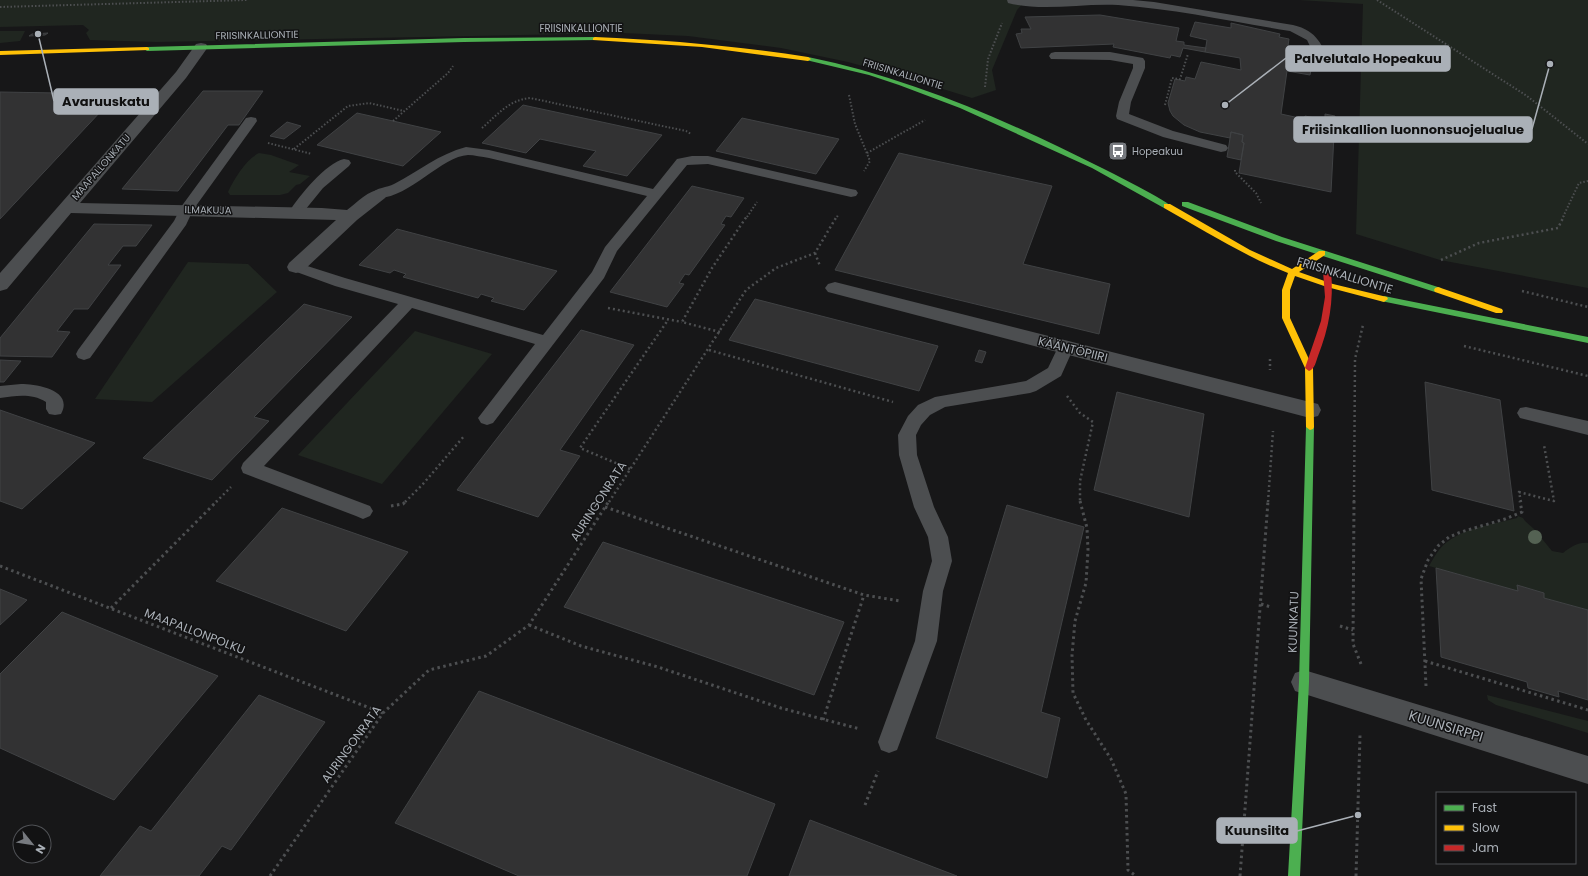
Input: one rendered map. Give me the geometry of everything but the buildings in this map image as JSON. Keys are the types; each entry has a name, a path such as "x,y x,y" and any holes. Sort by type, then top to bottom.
{"main road":[{"name":"FRIISINKALLIONTIE","path":"0,53 607,39 702,44 773,53 819,61 873,75 960,104 1002,122 1135,187 1188,219 1292,273 1399,304 1588,340"},
{"name":"FRIISINKALLIONTIE","path":"1135,187 1200,209 1259,232 1404,278 1566,335"},
{"path":"1292,273 1322,253"},
{"name":"KUUNKATU","path":"1309,368 1327,324 1330,285 1322,253"},
{"name":"KUUNKATU","path":"1292,273 1286,290 1286,318 1309,368 1310,410 1304,682 1294,876"}],"street":[{"name":"MAAPALLONKATU","path":"0,285 181,75 201,48"},
{"path":"296,267 351,216 379,194"},
{"name":"ILMAKUJA","path":"65,208 296,212 351,216"},
{"name":"KÄÄNTÖPIIRI","path":"835,288 1310,410"},
{"name":"KUUNSIRPPI","path":"1304,682 1588,770"}],"lane":[{"path":"1012,0 1047,3 1116,2 1154,5 1293,28 1312,37 1325,66"},
{"path":"1055,56 1110,56 1139,61 1139,68 1125,102 1122,116 1168,134 1222,148"},
{"path":"84,354 251,121"},
{"path":"379,194 398,188 448,157 466,151 489,154 656,194"},
{"path":"487,418 599,274 610,250 682,162 692,160 708,160 851,193"},
{"path":"296,212 308,193 320,181 344,163"},
{"path":"296,267 340,282 547,342"},
{"path":"364,511 250,468 409,302"},
{"path":"890,741 926,641 932,604 942,561 938,537 924,507 908,455 907,435 914,421 924,410 941,401 1030,387 1055,372 1066,347"},
{"path":"0,392 21,389 44,392 54,399 55,409"},
{"path":"1526,413 1588,428"}],"path":[{"path":"0,7 247,0"},
{"path":"989,91 985,88 988,59 1012,0"},
{"path":"1377,0 1527,96 1588,144"},
{"path":"393,121 448,73 456,60"},
{"name":"AURINGONRATA","path":"270,876 383,713 429,670 486,656 529,624 709,350 746,290 776,268 815,253 870,161 856,124 849,93"},
{"path":"459,153 466,142 511,103 519,99 530,98 686,131 698,138 700,149 698,160"},
{"path":"294,149 348,106 359,102 404,111"},
{"path":"867,153 931,117"},
{"path":"236,142 267,142 344,163"},
{"path":"1440,260 1479,243 1558,228 1579,183 1588,181"},
{"path":"682,322 712,268 757,202"},
{"path":"578,302 682,322 720,332"},
{"path":"630,469 580,448 668,320"},
{"path":"1356,876 1362,668 1353,644 1355,359 1363,325 1370,324"},
{"path":"1462,346 1588,376"},
{"path":"709,350 924,410"},
{"path":"1240,876 1262,604 1273,433 1270,399 1269,355"},
{"path":"1052,374 1080,413 1093,422 1080,481 1080,501 1087,528 1088,550 1086,583 1075,621 1072,655 1073,693 1086,720 1111,759 1126,794 1128,870 1136,876"},
{"path":"384,507 403,504 423,484 476,422 487,418"},
{"path":"1427,692 1421,579 1429,556 1445,539 1469,529 1512,517 1522,512 1519,492 1554,501 1547,461"},
{"path":"111,608 250,468"},
{"path":"605,508 864,595 889,600 932,604"},
{"name":"MAAPALLONPOLKU","path":"0,566 383,713"},
{"path":"823,720 864,595"},
{"path":"529,624 581,646 658,667 781,708 890,741"},
{"path":"1425,661 1588,710"}],"shaded area":[{"path":"0,0 1026,0 1017,10 992,70 996,90 972,98 848,62 781,48 688,36 623,33 157,42 90,40 86,33 89,30 83,25 0,27"},
{"path":"1299,0 1588,0 1588,288 1440,260 1356,234 1363,4"},
{"path":"0,31 25,31 20,41 0,43"},
{"path":"259,153 271,155 299,165 289,172 310,176 300,184 296,185 288,193 280,195 230,195 228,192 241,170 254,156"},
{"path":"188,262 248,264 277,292 152,402 95,399"},
{"path":"415,331 492,354 382,484 298,455"},
{"path":"1518,516 1523,518 1534,529 1552,551 1563,553 1578,544 1588,543 1588,610 1544,598 1544,593 1517,585 1518,591 1429,566 1439,550 1455,537 1475,528 1517,518"},
{"path":"1487,695 1588,721 1588,733 1496,705 1488,700"}],"traffic: fast":[{"path":"147,49 464,40 595,39"},
{"path":"808,59 902,83 962,106 1022,132 1095,167 1167,206"},
{"path":"1185,204 1279,239 1438,290"},
{"path":"1384,299 1588,340"},
{"path":"1294,876 1304,682 1310,427"}],"traffic: slow":[{"path":"595,39 702,45 808,59"},
{"path":"0,53 147,49"},
{"path":"1167,206 1231,243 1282,268 1330,286 1384,299"},
{"path":"1310,427 1309,368 1286,318 1286,290 1292,273 1322,253"},
{"path":"1438,290 1499,311"}],"traffic: jam":[{"path":"1309,368 1319,344 1326,321 1329,297 1327,271"}],"place":[{"name":"Avaruuskatu","path":"38,34"},
{"name":"Friisinkallion luonnonsuojelualue","path":"1550,64"},
{"name":"Palvelutalo Hopeakuu","path":"1225,105"},
{"name":"Hopeakuu","path":"1118,151"},
{"name":"Kuunsilta","path":"1358,815"}]}
